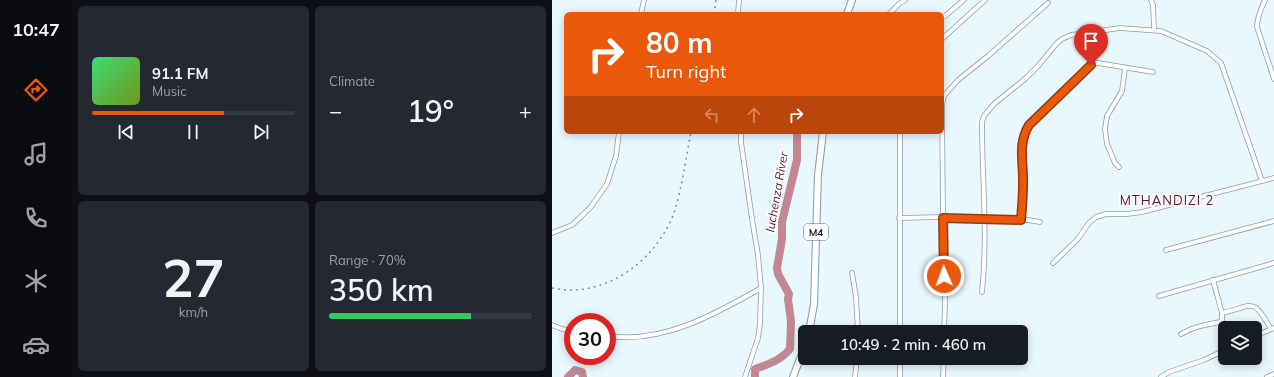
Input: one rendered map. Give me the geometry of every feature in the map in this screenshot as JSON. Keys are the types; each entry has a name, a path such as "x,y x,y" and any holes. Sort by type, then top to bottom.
{"main road":[{"path":"848,12 852,0"},
{"name":"M4","path":"810,325 814,304 818,175 823,134"},
{"path":"793,377 798,364"}],"street":[{"path":"641,12 644,0"},
{"path":"738,12 739,0"},
{"path":"891,12 898,4 905,0"},
{"path":"944,16 964,0"},
{"path":"1151,0 1153,5 1154,29"},
{"path":"1265,0 1257,22 1274,79"},
{"path":"944,37 982,1"},
{"path":"944,96 958,80 988,56 1048,3"},
{"path":"982,292 985,264 985,218 982,122 989,109 1006,93 1026,78 1057,43 1066,37 1120,28 1154,29 1174,36 1207,51 1221,63 1262,181"},
{"path":"1021,220 1023,185 1021,153 1024,133 1029,125 1091,65 1098,63 1153,72"},
{"path":"1119,167 1115,162 1107,144 1105,129 1107,116 1122,91 1125,68"},
{"path":"552,233 572,225 590,208 607,184 616,156 619,134"},
{"path":"741,134 758,256 760,288 759,331 745,377"},
{"path":"900,134 900,325"},
{"path":"942,134 944,325"},
{"path":"1053,263 1077,240 1089,223 1096,217 1106,214 1142,212 1274,178"},
{"path":"899,218 985,218 1040,222"},
{"path":"1166,250 1274,221"},
{"path":"1159,296 1274,263"},
{"path":"852,273 856,297 858,325"},
{"path":"1181,334 1200,325 1220,322 1222,320 1222,313 1213,280"},
{"path":"616,336 638,337 666,332 708,317 760,288"},
{"path":"1222,313 1252,306 1260,311 1273,328 1262,333"},
{"path":"552,325 564,329"},
{"path":"1161,377 1169,372 1204,360 1218,353"},
{"path":"855,377 856,365"},
{"path":"900,365 900,377"},
{"path":"943,377 944,365"},
{"path":"1266,377 1274,374"}],"waterway":[{"name":"luchenza River","path":"755,377 755,369 779,359 790,349 791,321 788,299 789,294 778,274 777,268 782,239 782,222 797,160 797,134"},
{"path":"568,377 575,370 582,372 583,377"}],"railway":[{"path":"714,12 716,0"},
{"path":"552,288 570,290 604,284 619,277 634,267 658,243 667,228 677,204 691,134"}],"district":[{"name":"MTHANDIZI 2","path":"1167,200"}],"route":[{"path":"944,276 943,218 1021,220 1023,185 1023,163 1021,153 1024,133 1029,125 1091,65"}]}
